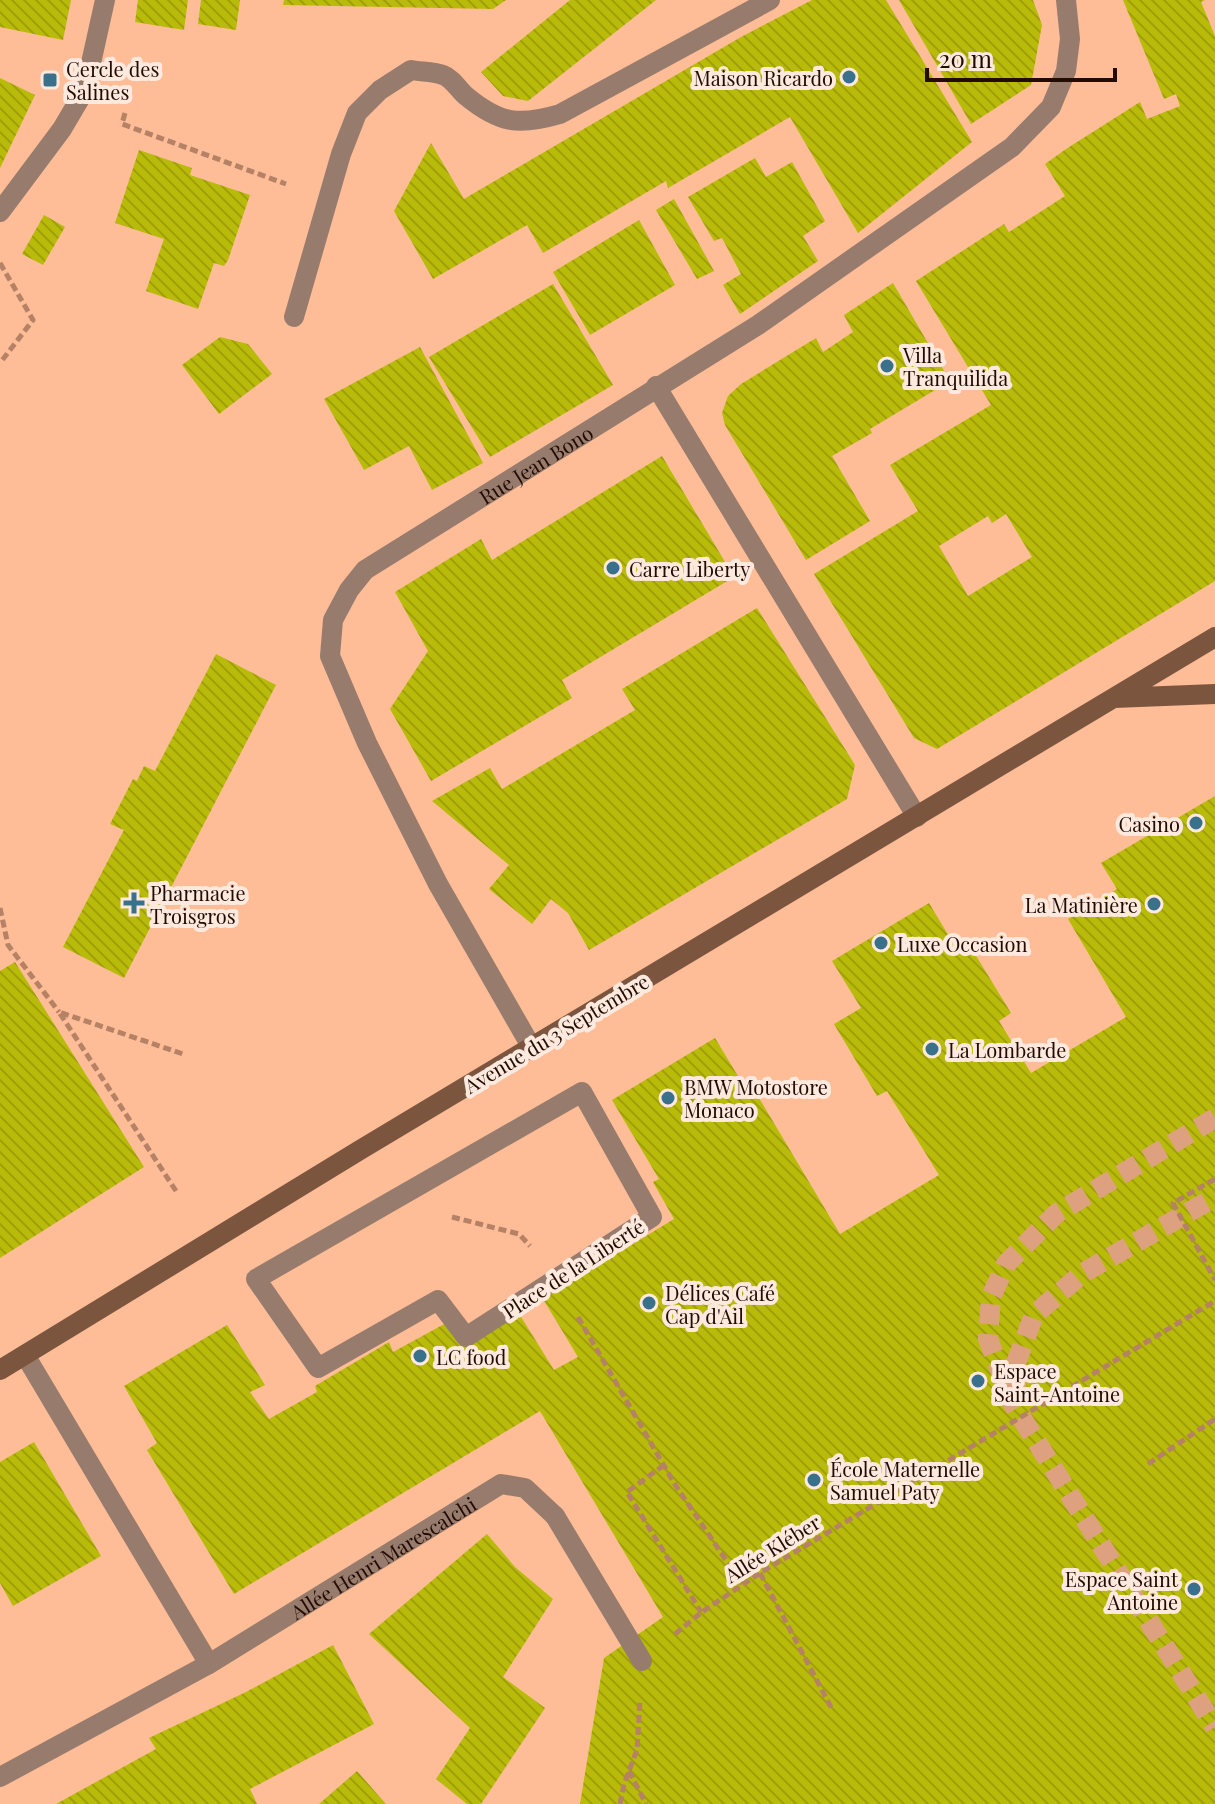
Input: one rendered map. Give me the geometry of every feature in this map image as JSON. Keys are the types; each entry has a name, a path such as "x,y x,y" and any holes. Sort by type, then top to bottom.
{"main road":[{"name":"Avenue du 3 Septembre","path":"0,1370 1215,637"},
{"name":"Avenue du 3 Septembre","path":"1114,698 1215,694"}],"street":[{"path":"0,212 62,129 85,90 105,0"},
{"path":"294,317 341,154 357,113 380,90 411,70 446,75 465,95 507,121 532,122 560,114 770,0"},
{"name":"Rue Jean Bono","path":"532,1048 438,884 367,743 330,656 333,620 349,590 365,570 758,325 1012,147 1051,107 1066,71 1070,39 1066,0"},
{"path":"656,386 917,817"},
{"name":"Place de la Liberté","path":"582,1092 652,1217 466,1337 438,1300 318,1368 256,1279 582,1092"},
{"path":"25,1355 209,1664"},
{"name":"Allée Henri Marescalchi","path":"0,1777 209,1664 501,1484 525,1488 555,1516 642,1661"}],"path":[{"path":"125,111 122,124 328,199"},
{"path":"0,263 33,320 0,363"},
{"path":"0,908 8,945 59,1012 176,1191"},
{"path":"59,1012 183,1054"},
{"path":"1215,1179 1173,1203 1215,1280"},
{"name":"Allée Kléber","path":"642,1661 742,1584 1215,1301"},
{"path":"1148,1464 1215,1419"},
{"path":"664,1465 627,1492 702,1612"},
{"path":"674,1483 742,1584"},
{"path":"760,1573 832,1709"},
{"path":"620,1804 637,1750 642,1661"},
{"path":"629,1770 646,1804"}],"building":[{"path":"0,0 71,0 63,40 0,27"},
{"path":"138,0 188,0 184,30 135,22"},
{"path":"201,0 240,0 236,30 198,24"},
{"path":"284,0 506,0 493,9 283,5"},
{"path":"570,0 656,0 528,101 503,96 481,72"},
{"path":"812,0 886,0 972,142 858,233 790,117 668,188 666,181 543,253 527,225 433,279 394,211 431,143 464,199 741,37"},
{"path":"899,0 1033,0 1042,25 1031,85 971,124"},
{"path":"1123,0 1205,0 1201,2 1215,36 1215,581 937,749 914,738 814,574 918,511 890,465 991,405 916,281 1004,224 1009,232 1065,196 1045,164 1140,102 1147,119 1180,106 1176,94 1164,99","holes":["1006,514 1032,557 968,596 939,546 988,516 992,523"]},
{"path":"0,78 35,95 0,168"},
{"path":"139,150 192,168 190,175 250,195 228,260 224,266 214,263 198,309 146,291 164,239 115,223"},
{"path":"755,158 766,177 792,162 825,221 803,236 818,261 740,314 723,285 741,274 722,238 714,241 688,197"},
{"path":"674,199 714,271 697,279 656,210"},
{"path":"44,215 65,227 43,265 22,254"},
{"path":"639,220 675,285 590,335 553,272"},
{"path":"893,283 950,381 870,429 872,433 832,456 870,521 806,560 725,425 722,413 728,396 741,384 816,338 823,352 853,332 844,315"},
{"path":"553,284 613,385 490,457 429,357"},
{"path":"220,337 248,344 272,374 219,414 182,365"},
{"path":"420,347 483,463 432,490 409,446 364,470 324,399"},
{"path":"662,456 734,577 562,680 572,698 431,781 390,709 428,651 395,592 481,539 492,560"},
{"path":"757,608 855,765 847,799 589,950 568,913 551,899 532,924 489,889 509,865 432,801 490,768 502,789 635,710 622,689"},
{"path":"216,654 276,685 124,978 63,947 124,830 110,824 133,779 137,781 144,766 155,771"},
{"name":"Espace Saint-Antoine","path":"1215,796 1215,1804 580,1804 604,1658 663,1617 540,1411 234,1594 147,1450 157,1443 124,1386 227,1325 265,1385 250,1392 269,1419 317,1392 315,1386 389,1342 393,1352 448,1322 463,1346 518,1312 554,1370 578,1357 543,1299 674,1219 653,1182 659,1179 612,1100 715,1038 747,1091 753,1088 840,1234 939,1175 887,1091 877,1096 834,1024 861,1008 832,961 929,903 956,948 967,941 1011,1013 999,1021 1031,1073 1126,1017 1068,919 1117,889 1101,863"},
{"path":"15,962 144,1167 0,1258 0,971"},
{"path":"34,1442 101,1556 13,1606 0,1583 0,1462"},
{"path":"487,1534 515,1567 553,1599 503,1677 545,1708 481,1804 467,1804 436,1779 470,1728 369,1634"},
{"path":"333,1645 374,1724 250,1789 257,1804 56,1804 156,1749 149,1738 246,1692"},
{"path":"357,1771 386,1804 319,1804"}],"tunnel":[{"path":"1215,1118 1057,1213 1006,1264 991,1297 988,1339 1013,1404 1215,1727"},
{"path":"1018,1394 1013,1371 1034,1315 1083,1273 1215,1197"}],"place":[{"name":"Maison Ricardo","path":"849,77"},
{"name":"Cercle des Salines","path":"50,80"},
{"name":"Villa Tranquilida","path":"887,366"},
{"name":"Carre Liberty","path":"613,568"},
{"name":"Casino","path":"1196,823"},
{"name":"Pharmacie Troisgros","path":"134,903"},
{"name":"La Matinière","path":"1154,904"},
{"name":"Luxe Occasion","path":"881,943"},
{"name":"La Lombarde","path":"932,1049"},
{"name":"BMW Motostore Monaco","path":"668,1098"},
{"name":"Délices Café Cap d'Ail","path":"649,1303"},
{"name":"LC food","path":"420,1356"},
{"name":"Espace Saint-Antoine","path":"978,1381"},
{"name":"École Maternelle Samuel Paty","path":"814,1480"},
{"name":"Espace Saint Antoine","path":"1194,1589"}]}
